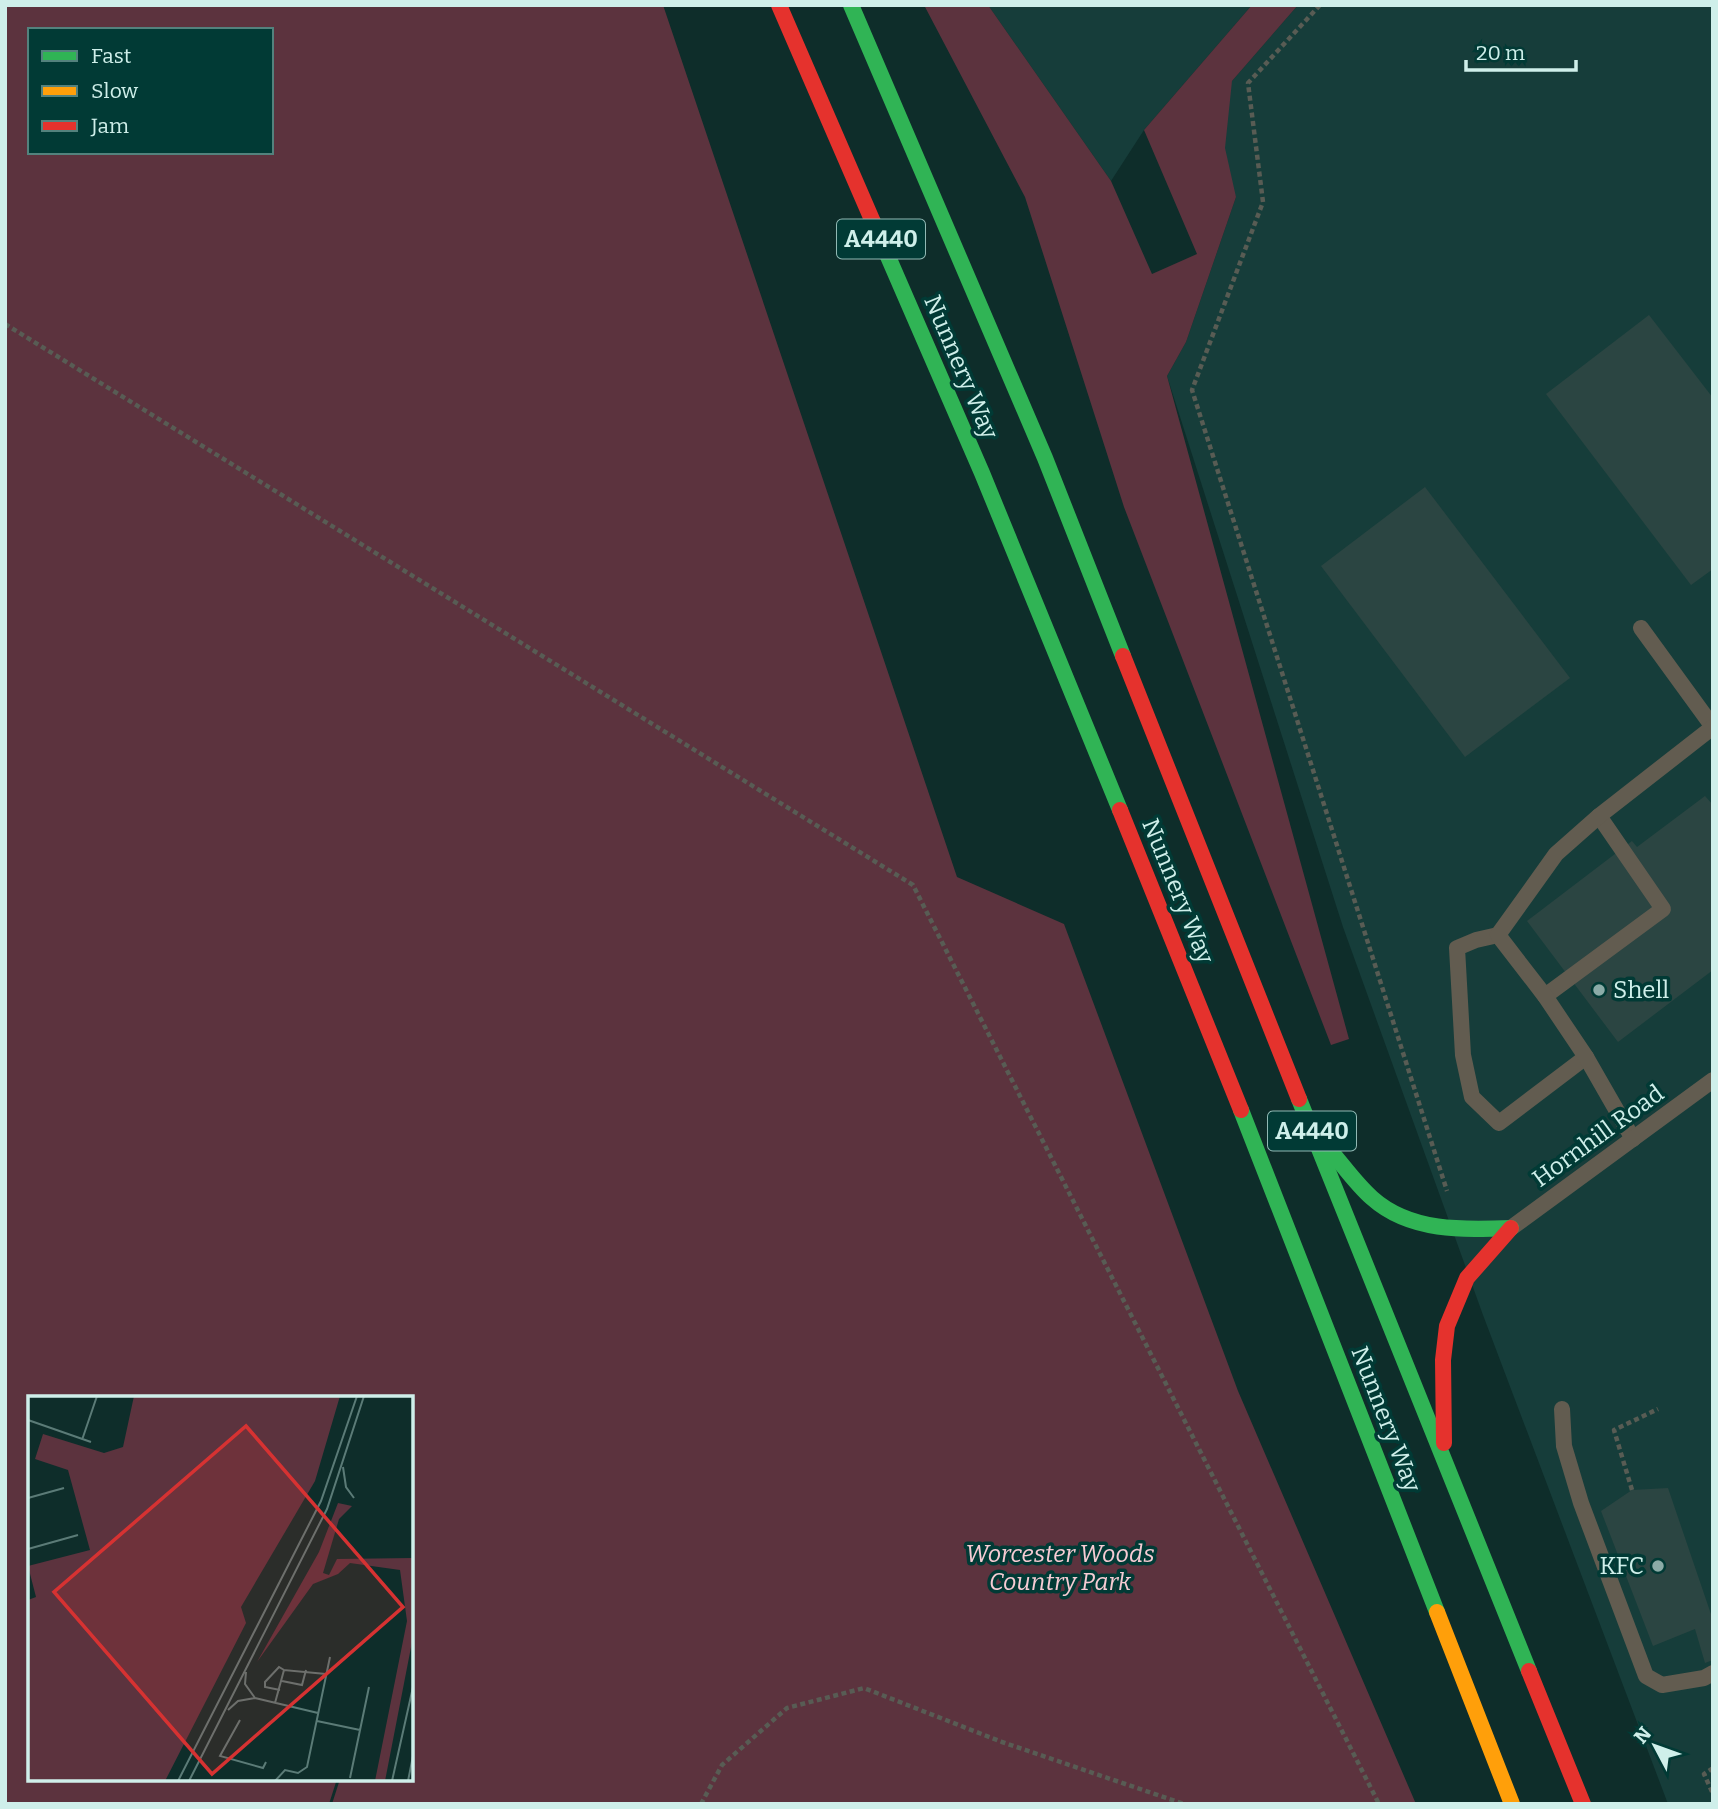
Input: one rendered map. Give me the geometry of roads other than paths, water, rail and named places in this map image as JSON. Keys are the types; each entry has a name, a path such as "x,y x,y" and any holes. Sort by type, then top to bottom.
{"main road":[{"name":"Nunnery Way","path":"779,5 982,473 1160,906 1512,1804"},
{"name":"Nunnery Way","path":"851,5 1045,458 1583,1804"},
{"path":"1311,1129 1372,1198 1392,1213 1423,1224 1463,1230 1511,1228"},
{"path":"1444,1461 1443,1360 1447,1326 1467,1278 1511,1228"}],"lane":[{"path":"1586,1057 1499,1123 1472,1097 1463,1055 1457,948 1476,940 1498,936 1556,854 1598,816 1713,727 1641,628"},
{"path":"1545,996 1663,909 1598,816"},
{"path":"1498,936 1545,996 1586,1057 1633,1139"},
{"name":"Hornhill Road","path":"1511,1228 1713,1080"},
{"path":"1562,1409 1564,1446 1570,1469 1646,1676 1662,1685 1704,1678 1713,1673"}],"place":[{"name":"Shell","path":"1599,990"},
{"name":"KFC","path":"1658,1566"}],"park label":[{"name":"Worcester Woods Country Park","path":"1060,1568"}]}
